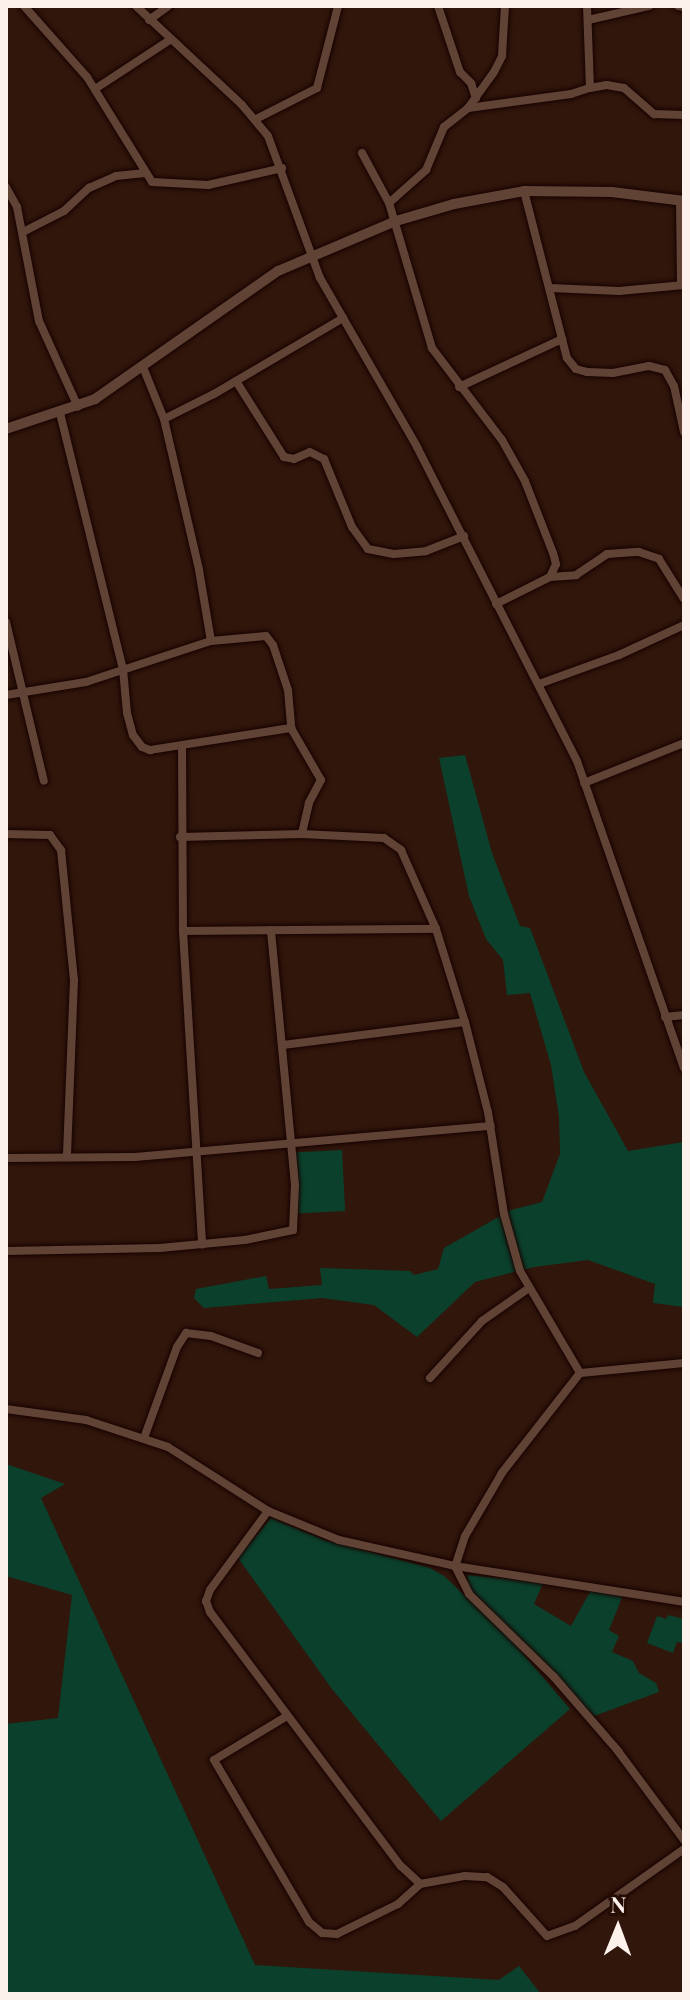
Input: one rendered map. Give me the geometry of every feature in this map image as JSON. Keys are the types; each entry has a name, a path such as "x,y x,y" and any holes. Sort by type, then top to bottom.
{"street":[{"path":"24,6 95,89 145,173 155,183 208,185 282,168"},
{"path":"136,6 256,119 268,136 282,168 310,256 464,536 539,684 584,783 684,1068"},
{"path":"149,20 168,6"},
{"path":"256,119 317,88 338,6"},
{"path":"438,6 460,72 471,83 476,98"},
{"path":"389,203 426,170 444,127 468,108 502,56 505,6"},
{"path":"587,6 590,88"},
{"path":"588,20 649,6"},
{"path":"95,89 170,40"},
{"path":"468,108 571,94 607,85 624,88 654,114 663,117 684,115"},
{"path":"362,153 396,221 424,331 459,387 502,440 525,481 556,564 550,577"},
{"path":"23,232 64,211 89,188 116,176 145,173"},
{"path":"6,187 17,207 39,321 78,407"},
{"path":"524,191 567,358 576,369 613,373 649,366 665,370 674,386 677,412 684,432"},
{"path":"6,429 78,407 143,367 264,280 310,256 396,221 454,204 524,191 612,192 682,200 683,285 619,291 550,288"},
{"path":"164,419 343,318"},
{"path":"459,387 562,339"},
{"path":"143,367 164,419 199,570 211,641"},
{"path":"236,381 284,457 294,459 310,452 324,459 352,527 368,549 381,554 426,551 464,536"},
{"path":"60,413 123,669 127,713 133,735 142,747 150,750 291,728"},
{"path":"496,604 550,577 576,575 607,554 639,552 659,559 684,599"},
{"path":"6,622 44,781"},
{"path":"539,684 619,655 684,625"},
{"path":"6,695 86,682 211,641 266,636 273,645 288,690 291,728 321,780 309,803 302,834"},
{"path":"584,783 684,743"},
{"path":"182,746 180,837 183,931 202,1244"},
{"path":"6,834 50,835 61,850 74,980 67,1157"},
{"path":"180,837 302,834 384,838 401,850 436,929 465,1022 491,1126 504,1214 520,1271 580,1373"},
{"path":"183,931 436,929"},
{"path":"6,1251 202,1244 293,1230 295,1185 271,930"},
{"path":"665,1017 684,1015"},
{"path":"283,1045 465,1022"},
{"path":"6,1158 195,1152 491,1126"},
{"path":"430,1378 482,1321 529,1288"},
{"path":"144,1438 177,1347 186,1333 211,1336 258,1353"},
{"path":"684,1363 580,1373 502,1473 465,1536 455,1566 469,1594 554,1677 618,1751 684,1840"},
{"path":"6,1409 66,1416 144,1438 204,1467 268,1511 339,1540 455,1566 683,1598"},
{"path":"268,1511 206,1601 210,1612 401,1866 420,1884"},
{"path":"287,1716 214,1760 309,1922 322,1933 337,1934 398,1904 420,1884 465,1876 487,1877 503,1887 547,1936 575,1926 684,1849"}],"green space":[{"path":"465,755 492,853 520,926 530,928 584,1072 628,1151 684,1142 684,1307 653,1303 655,1284 588,1260 534,1267 475,1282 417,1337 374,1305 322,1298 204,1308 194,1298 196,1289 266,1276 269,1289 322,1285 320,1268 410,1271 414,1275 438,1269 444,1248 511,1210 542,1202 560,1154 559,1117 551,1065 530,993 507,995 503,960 486,939 469,896 439,758"},
{"path":"342,1150 345,1211 297,1213 294,1153"},
{"path":"6,1464 65,1484 41,1498 255,1965 499,1980 519,1966 541,1994 6,1994 6,1724 58,1718 72,1595 6,1576"},
{"path":"271,1518 324,1540 430,1568 444,1576 506,1634 570,1709 441,1821 332,1689 238,1558"},
{"path":"467,1575 543,1583 534,1604 571,1626 591,1590 623,1595 609,1630 619,1636 612,1652 633,1661 639,1673 656,1683 659,1692 594,1716 469,1588"},
{"path":"668,1615 684,1619 684,1643 677,1642 673,1653 647,1643 657,1616 666,1619"}]}
